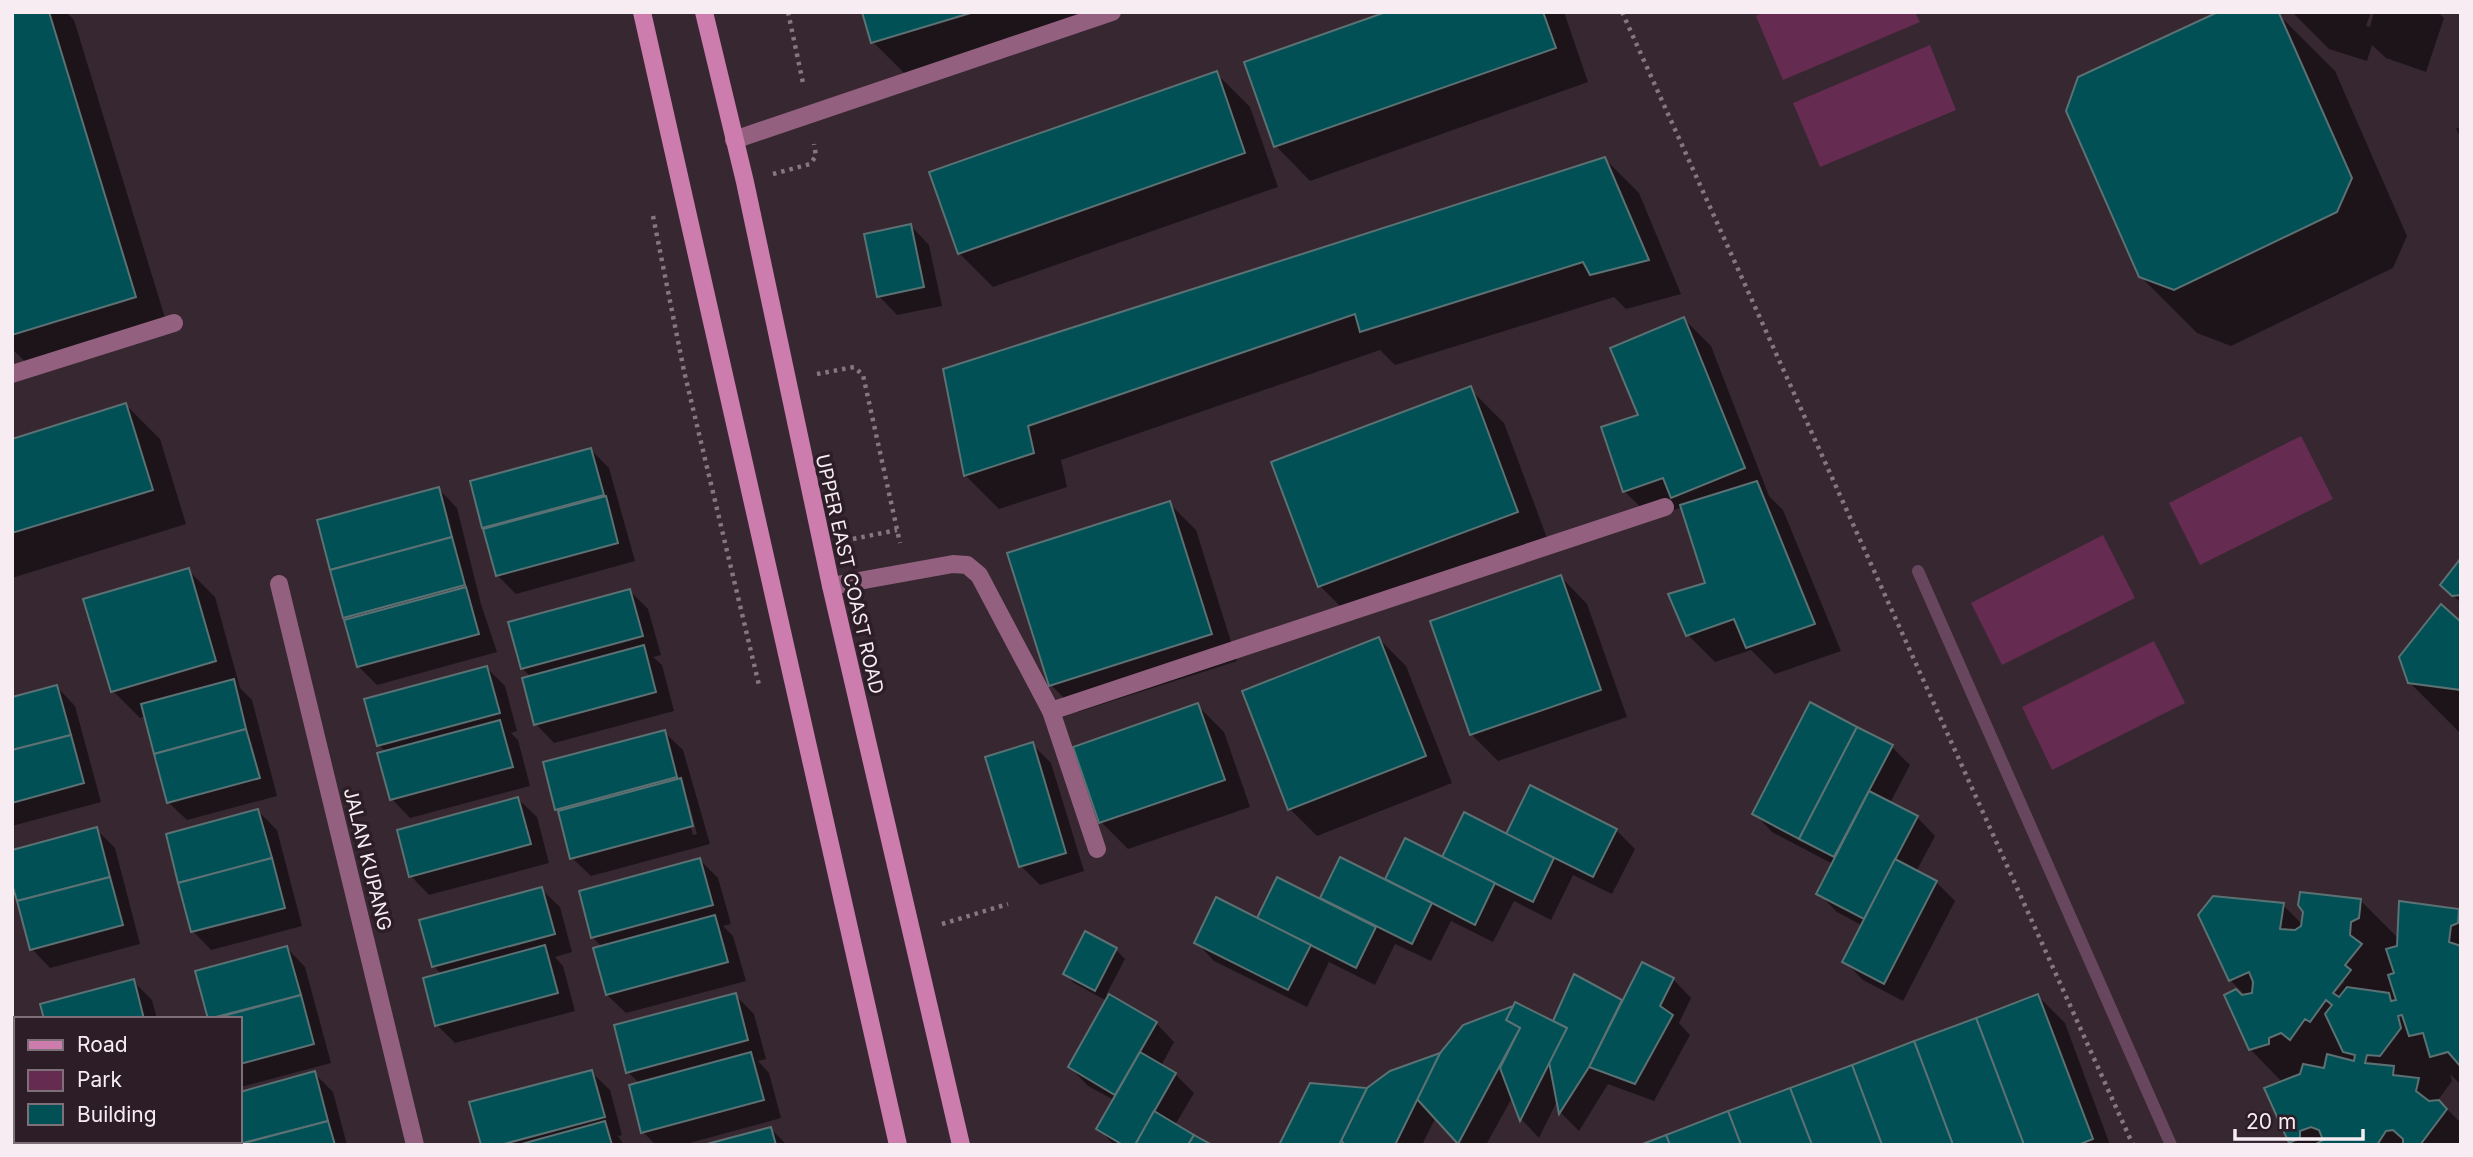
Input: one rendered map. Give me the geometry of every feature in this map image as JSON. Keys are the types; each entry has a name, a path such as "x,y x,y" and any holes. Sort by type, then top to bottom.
{"main road":[{"path":"642,12 898,1145"},
{"name":"UPPER EAST COAST ROAD","path":"704,12 821,545 961,1145"}],"street":[{"path":"734,140 1112,12"},
{"path":"12,374 174,323"},
{"path":"1051,711 1665,507"},
{"path":"831,586 953,564 967,565 979,575 1051,711 1097,849"},
{"name":"JALAN KUPANG","path":"279,584 415,1145"}],"path":[{"path":"1622,12 2133,1145"},
{"path":"785,380 854,367 859,369 907,572"},
{"path":"821,545 897,530"},
{"path":"911,933 1008,904"}],"green space":[{"path":"1764,12 1915,12 1920,22 1783,80 1756,16"},
{"path":"1930,45 1956,110 1820,167 1793,103"},
{"path":"2301,436 2333,499 2200,565 2169,503"},
{"path":"2103,535 2135,598 2002,665 1971,603"},
{"path":"2154,641 2185,703 2052,770 2022,707"}],"building":[{"path":"12,12 49,12 136,297 12,335"},
{"path":"862,12 974,12 871,43"},
{"path":"1386,12 1543,12 1556,48 1274,147 1244,62"},
{"path":"2218,12 2279,13 2352,178 2337,212 2174,290 2139,277 2066,111 2078,77"},
{"path":"1217,71 1245,153 958,254 929,172"},
{"path":"1605,157 1649,260 1590,275 1583,262 1360,332 1355,314 1028,426 1034,453 964,476 943,369"},
{"path":"911,224 924,287 877,297 864,234"},
{"path":"1684,317 1745,468 1671,498 1663,478 1623,492 1601,427 1638,415 1610,348"},
{"path":"1471,386 1518,512 1318,587 1271,462"},
{"path":"126,403 153,490 12,533 12,439"},
{"path":"591,448 604,495 482,528 470,481"},
{"path":"1757,481 1815,624 1746,648 1734,619 1686,636 1668,594 1705,583 1680,505"},
{"path":"439,487 452,537 330,570 317,520"},
{"path":"606,496 618,543 496,576 483,529"},
{"path":"1170,501 1212,634 1049,686 1007,553"},
{"path":"452,537 465,585 343,618 330,570"},
{"path":"2461,558 2461,595 2452,596 2440,585"},
{"path":"189,568 216,661 111,692 83,599"},
{"path":"1561,575 1601,690 1470,735 1430,621"},
{"path":"466,587 479,634 357,667 344,620"},
{"path":"630,589 643,636 521,669 508,622"},
{"path":"2441,604 2461,622 2461,690 2408,683 2399,657"},
{"path":"1379,637 1426,756 1288,810 1242,691"},
{"path":"644,645 656,692 534,725 522,678"},
{"path":"487,666 500,713 377,746 364,699"},
{"path":"234,679 246,729 154,754 141,704"},
{"path":"57,685 71,735 12,750 12,697"},
{"path":"1810,702 1857,727 1799,839 1752,814"},
{"path":"1198,703 1225,780 1099,823 1073,747"},
{"path":"500,720 513,767 390,800 377,753"},
{"path":"1857,727 1893,745 1834,857 1799,839"},
{"path":"246,729 260,778 167,803 154,754"},
{"path":"665,730 677,777 555,810 543,762"},
{"path":"71,735 84,783 12,803 12,750"},
{"path":"1033,742 1066,853 1019,867 985,757"},
{"path":"681,778 693,826 570,859 558,811"},
{"path":"1530,785 1617,829 1593,877 1506,834"},
{"path":"1869,791 1918,816 1864,919 1816,894"},
{"path":"518,797 531,844 409,877 397,830"},
{"path":"258,809 272,858 178,883 166,834"},
{"path":"1464,812 1554,858 1533,902 1442,857"},
{"path":"97,827 110,877 17,901 12,884 12,850"},
{"path":"1405,838 1495,883 1475,925 1385,879"},
{"path":"1340,857 1432,903 1412,944 1320,898"},
{"path":"272,858 285,908 191,932 178,883"},
{"path":"700,858 713,905 591,938 579,891"},
{"path":"1895,859 1937,881 1884,984 1842,962"},
{"path":"110,877 123,925 30,950 17,901"},
{"path":"1277,877 1376,927 1356,968 1257,918"},
{"path":"542,887 555,934 432,967 419,920"},
{"path":"2300,892 2361,899 2359,918 2351,922 2350,935 2362,944 2345,965 2351,970 2333,993 2339,997 2347,987 2389,993 2391,1001 2396,1000 2388,975 2394,973 2386,949 2397,946 2399,901 2459,909 2458,923 2451,926 2449,942 2461,946 2461,1067 2448,1052 2430,1057 2423,1033 2409,1036 2402,1015 2398,1016 2401,1028 2380,1056 2367,1055 2365,1063 2394,1066 2393,1075 2419,1078 2416,1091 2429,1101 2439,1100 2447,1109 2420,1145 2403,1145 2403,1139 2393,1130 2386,1131 2377,1145 2314,1145 2323,1140 2319,1130 2311,1127 2300,1131 2300,1138 2289,1143 2264,1088 2300,1074 2303,1064 2324,1068 2327,1054 2354,1061 2355,1055 2343,1052 2325,1014 2332,1005 2326,1000 2310,1022 2305,1019 2290,1040 2281,1033 2269,1038 2269,1044 2249,1050 2224,995 2236,989 2242,995 2252,993 2253,982 2249,972 2229,981 2198,915 2213,896 2284,903 2280,929 2295,930 2301,926 2303,912 2298,905"},
{"path":"1216,897 1311,945 1288,990 1194,943"},
{"path":"715,915 728,962 606,995 593,948"},
{"path":"1085,931 1117,948 1095,991 1063,974"},
{"path":"545,945 558,993 435,1026 423,978"},
{"path":"287,946 301,995 207,1017 195,971"},
{"path":"1642,962 1674,978 1660,1006 1673,1015 1635,1084 1589,1067"},
{"path":"1574,974 1622,1000 1589,1067 1559,1114 1549,1062 1567,1028 1553,1021"},
{"path":"134,979 144,1017 43,1017 40,1004"},
{"path":"736,993 748,1040 626,1073 614,1025"},
{"path":"1109,994 1157,1022 1115,1095 1068,1067"},
{"path":"2038,994 2093,1139 2078,1145 2024,1145 1976,1018"},
{"path":"301,995 314,1044 242,1063 242,1017 219,1017"},
{"path":"1515,1002 1567,1028 1520,1121 1500,1068 1520,1028 1506,1020"},
{"path":"1513,1006 1506,1020 1520,1028 1458,1144 1417,1099 1440,1053 1463,1025"},
{"path":"1976,1018 2024,1145 1953,1145 1914,1041"},
{"path":"1914,1041 1953,1145 1882,1145 1852,1065"},
{"path":"751,1052 764,1100 641,1133 629,1085"},
{"path":"1140,1052 1176,1073 1135,1145 1123,1145 1096,1129"},
{"path":"1440,1053 1395,1145 1345,1145 1341,1140 1367,1088 1390,1071"},
{"path":"1852,1065 1882,1145 1812,1145 1790,1088"},
{"path":"592,1070 605,1117 500,1145 481,1145 469,1102"},
{"path":"315,1071 328,1121 235,1145 242,1143 242,1091"},
{"path":"1310,1083 1367,1088 1339,1145 1279,1145"},
{"path":"1790,1088 1812,1145 1741,1145 1728,1111"},
{"path":"1154,1111 1194,1135 1188,1145 1135,1145"},
{"path":"1728,1111 1741,1145 1670,1145 1666,1135"},
{"path":"328,1121 335,1145 237,1145"},
{"path":"605,1121 612,1145 518,1145"},
{"path":"771,1127 776,1145 703,1145"},
{"path":"1194,1135 1212,1145 1188,1145"},
{"path":"1666,1135 1670,1145 1640,1145"},
{"path":"82,1143 182,1145 82,1145"}],"waterway":[{"path":"1918,571 2171,1145"}]}
